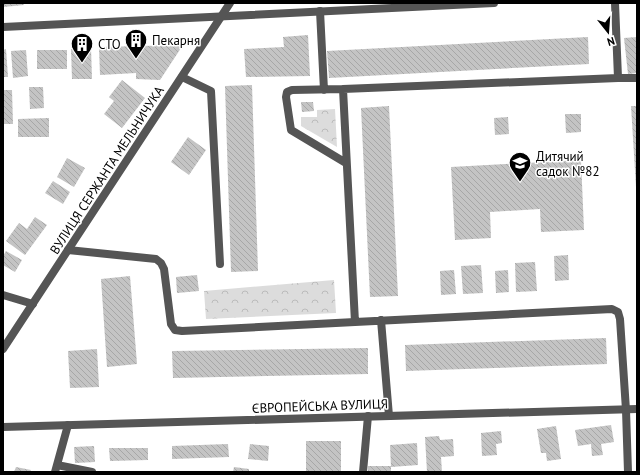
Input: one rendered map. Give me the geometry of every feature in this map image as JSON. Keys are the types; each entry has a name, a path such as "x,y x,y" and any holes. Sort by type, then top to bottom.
{"street":[{"name":"ВУЛИЦЯ СЕРЖАНТА МЕЛЬНИЧУКА","path":"3,349 230,3"},
{"path":"3,27 320,11 332,6 494,3"},
{"path":"615,3 618,78"},
{"path":"320,11 324,90"},
{"path":"182,77 211,91 220,264"},
{"path":"346,163 294,133 289,125 286,97 287,92 292,90 637,78"},
{"path":"343,89 355,322"},
{"path":"68,250 156,259 161,263 164,269 171,324 175,330 182,331 612,309 618,312 620,319 626,410 628,472"},
{"path":"3,295 33,304"},
{"path":"381,320 390,416"},
{"name":"ЄВРОПЕЙСЬКА ВУЛИЦЯ","path":"3,427 637,409"},
{"path":"363,472 368,416"},
{"path":"68,425 56,469 92,472"}],"green space":[{"path":"335,109 337,147 301,126 301,117 317,117 317,110"},
{"path":"334,280 336,313 206,319 204,291"}],"building":[{"path":"3,3 23,3 24,5 3,7"},
{"path":"308,35 310,76 246,77 244,49 284,47 283,37"},
{"path":"588,37 589,64 329,78 327,51"},
{"path":"637,37 637,73 628,74 624,38"},
{"name":"Пекарня","path":"183,45 160,80 136,79 136,73 100,75 99,47"},
{"name":"СТО","path":"91,48 92,79 72,79 71,49"},
{"path":"6,49 8,77 3,77 3,50"},
{"path":"26,50 28,76 13,78 11,51"},
{"path":"37,50 67,50 67,69 37,69"},
{"path":"122,80 145,98 122,128 104,114 114,101 109,97"},
{"path":"252,85 258,271 231,272 225,86"},
{"path":"29,87 43,87 44,108 30,109"},
{"path":"3,90 12,90 13,124 3,124"},
{"path":"301,102 313,102 314,111 302,112"},
{"path":"389,106 398,296 370,297 361,108"},
{"path":"631,106 637,106 637,187 636,187"},
{"path":"565,114 581,114 581,132 566,133"},
{"path":"508,117 509,134 495,135 494,118"},
{"path":"49,118 49,137 18,137 18,119"},
{"path":"188,137 206,150 189,175 171,162"},
{"path":"67,158 85,168 74,187 57,177"},
{"path":"581,160 584,230 541,232 540,209 490,212 491,238 455,240 451,167"},
{"path":"53,181 70,192 63,204 45,193"},
{"path":"35,217 47,225 25,255 6,241 19,223 27,229"},
{"path":"6,251 22,260 15,272 3,265 3,256"},
{"path":"568,255 569,280 555,281 554,256"},
{"path":"535,262 537,291 516,292 515,263"},
{"path":"481,265 483,293 463,294 461,266"},
{"path":"454,270 456,294 441,295 440,271"},
{"path":"508,270 509,292 496,293 495,271"},
{"path":"197,275 199,291 177,293 176,277"},
{"path":"130,276 137,364 107,367 101,279"},
{"path":"606,338 607,364 406,371 405,345"},
{"path":"368,348 368,374 173,378 172,351"},
{"path":"97,349 99,387 70,388 68,351"},
{"path":"611,425 614,442 601,444 603,455 592,456 591,444 578,446 575,430"},
{"path":"556,426 561,459 547,461 546,453 541,453 537,429"},
{"path":"501,431 502,443 496,444 497,455 482,456 481,433"},
{"path":"439,436 440,440 453,439 454,456 441,457 442,472 427,472 425,437"},
{"path":"306,441 341,441 341,472 306,472"},
{"path":"417,443 418,465 391,467 390,445"},
{"path":"228,444 229,457 172,459 172,446"},
{"path":"250,444 269,446 268,461 248,459"},
{"path":"94,446 95,462 75,463 74,447"},
{"path":"109,448 148,448 148,460 110,461"},
{"path":"368,466 391,466 391,472 368,472"},
{"path":"16,467 31,470 30,472 14,472"},
{"path":"234,467 249,469 249,472 233,472"}],"place":[{"name":"Пекарня","path":"136,60"},
{"name":"СТО","path":"82,64"},
{"name":"Дитячий садок №82","path":"520,182"}]}
